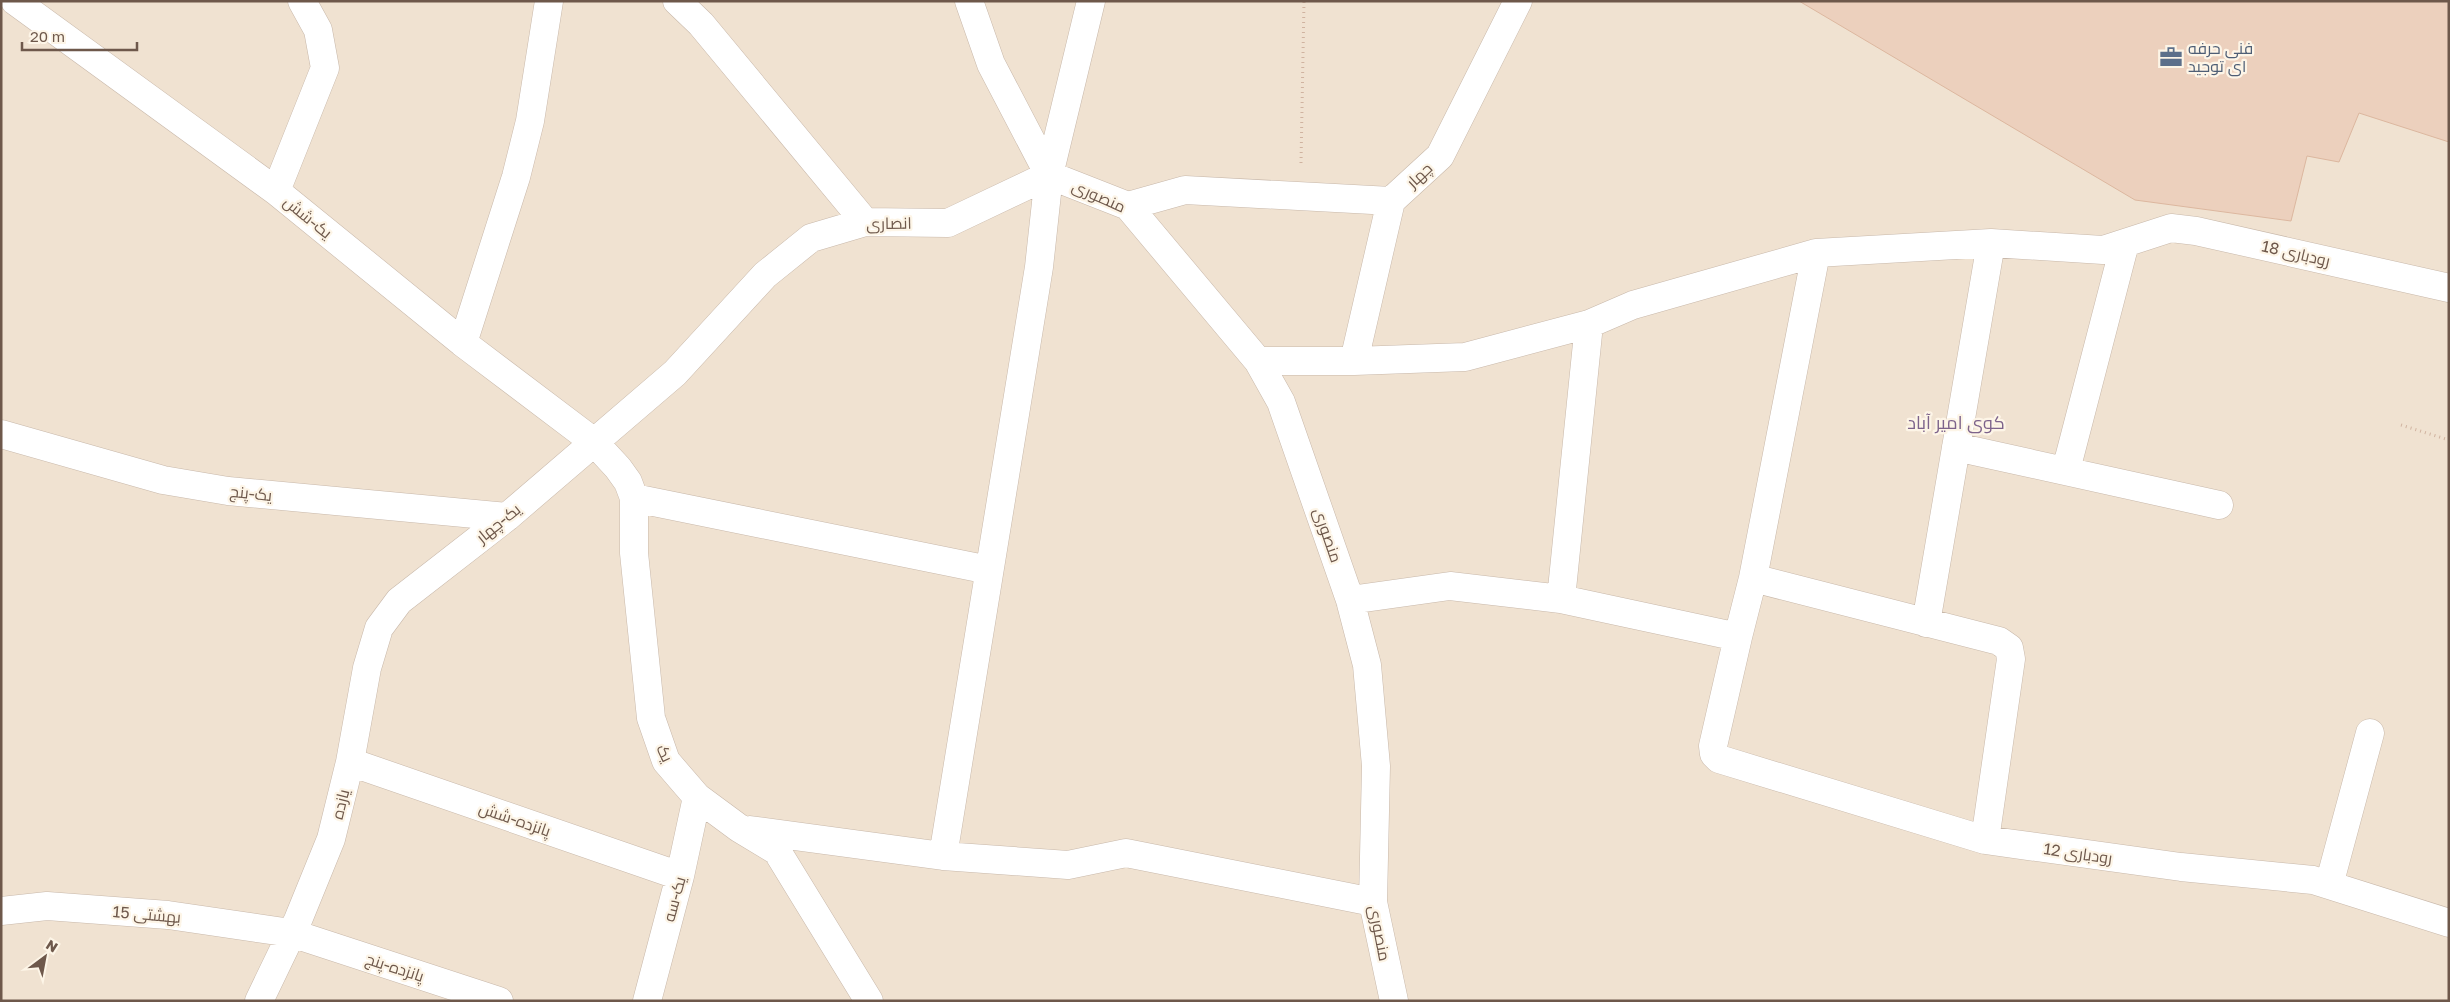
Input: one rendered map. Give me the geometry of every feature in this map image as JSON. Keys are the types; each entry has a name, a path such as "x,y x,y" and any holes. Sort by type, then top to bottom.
{"street":[{"name":"یک-شش","path":"15,1 276,191 463,342 594,442"},
{"path":"276,191 325,68 318,30 302,1"},
{"path":"463,342 518,168 530,121 549,1"},
{"path":"677,1 701,24 864,222"},
{"path":"969,1 991,64 1049,175"},
{"path":"943,856 1039,267 1049,175 1091,1"},
{"name":"چهار","path":"1354,361 1391,201 1440,156 1518,1"},
{"name":"انصاری","path":"594,442 675,373 765,275 812,238 864,222 948,223 1049,175"},
{"name":"منصوری","path":"1049,175 1128,206 1258,361 1281,402 1350,600 1368,665 1376,766 1373,902 1394,1001"},
{"path":"1128,206 1185,190 1391,201"},
{"name":"رودباری 18","path":"1258,361 1354,361 1465,357 1589,324 1633,305 1816,252 1991,243 2103,250 2171,228 2196,231 2449,288"},
{"path":"2066,470 2134,239"},
{"path":"1926,623 1991,243"},
{"path":"1350,600 1450,586 1562,599 1738,636 1753,578 1816,252"},
{"path":"1562,599 1589,324"},
{"name":"یک-پنج","path":"1,434 163,480 228,491 507,517"},
{"name":"یک","path":"594,442 628,482 634,498 634,554 651,718 666,761 698,797 739,828 777,852 869,1001"},
{"name":"یک-چهار","path":"399,601 507,517 594,442"},
{"path":"1956,447 2219,505"},
{"path":"634,498 989,570"},
{"path":"1753,578 1999,641 2009,648 2011,658 1985,840"},
{"name":"یازده","path":"259,1001 292,933 331,839 350,762 367,668 379,628 399,601"},
{"name":"رودباری 12","path":"1738,636 1713,746 1714,754 1719,759 1985,840 2181,867 2313,880 2449,923"},
{"path":"2330,885 2370,733"},
{"name":"پانزده-شش","path":"350,762 680,876"},
{"name":"یک-سه","path":"647,1001 680,876 698,797"},
{"path":"739,828 943,856 1068,865 1126,854 1373,902"},
{"name":"بهشتی 15","path":"1,911 48,906 158,914 292,933"},
{"name":"پانزده-پنج","path":"292,933 499,1001"}],"path":[{"path":"1300,196 1304,1"},
{"path":"2401,425 2449,440"}],"shaded area":[{"path":"1,1 2449,1 2449,1001 1,1001"}],"building":[{"name":"فنی حرفه ای توجید","path":"1799,1 2449,1 2449,142 2359,113 2339,162 2307,156 2291,221 2135,200"}],"place":[{"name":"فنی حرفه ای توجید","path":"2171,57"}],"district":[{"name":"کوی امیر آباد","path":"1956,423"}]}
